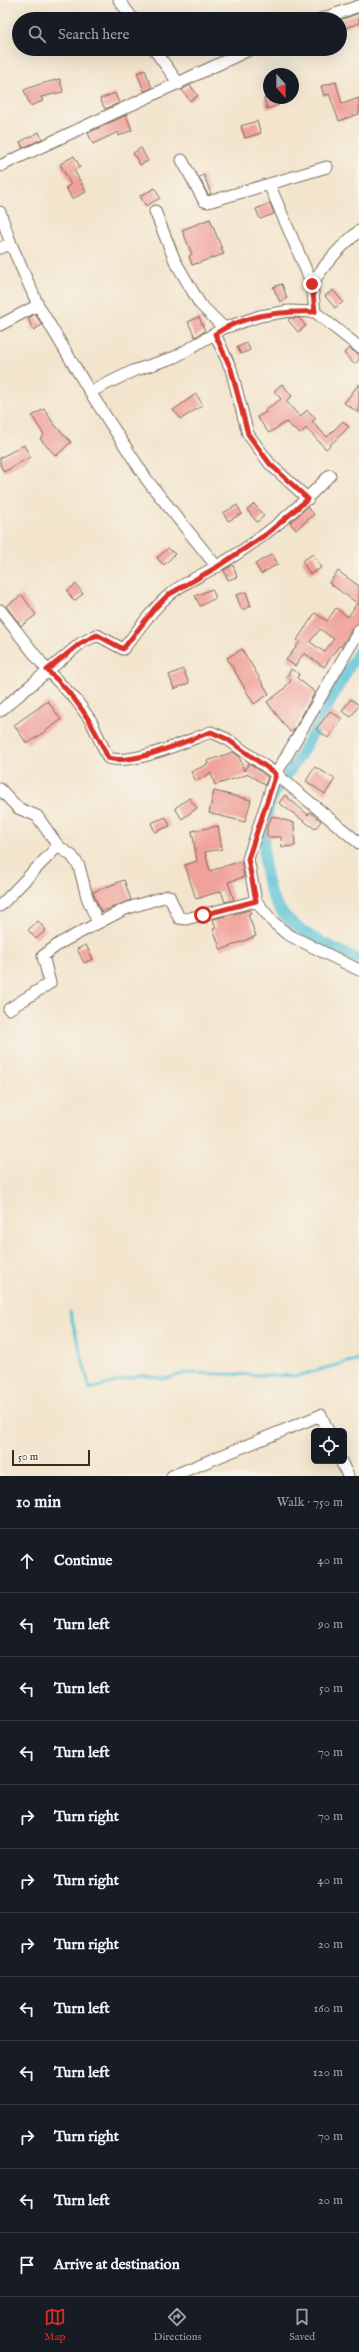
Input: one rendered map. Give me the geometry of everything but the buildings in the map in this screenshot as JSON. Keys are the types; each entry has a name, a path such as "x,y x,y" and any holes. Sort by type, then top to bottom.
{"street":[{"path":"120,0 128,12"},
{"path":"341,12 359,6"},
{"path":"159,56 179,84"},
{"path":"0,166 91,122 179,84 237,56"},
{"path":"182,160 204,201 208,202 327,167"},
{"path":"269,184 312,284 315,312"},
{"path":"155,211 175,261 200,304 219,331 231,369 248,434 270,464 308,499"},
{"path":"0,212 11,244 38,306 90,392 147,480 217,567"},
{"path":"312,284 323,266 342,245 359,231"},
{"path":"0,248 11,244"},
{"path":"0,325 38,306"},
{"path":"90,392 133,371 175,357 219,331 260,316 289,311 315,312 359,347"},
{"path":"0,711 81,643 97,635 123,649 155,608 168,595 217,567 268,533 308,499 330,475"},
{"path":"0,610 47,670 76,700 91,721 108,758 126,759 154,754 173,745 211,732 227,739 291,786 359,842"},
{"path":"359,632 277,776 248,859 256,901 273,922 287,934 359,970"},
{"path":"0,789 18,808 37,816 58,846 72,856 79,866 87,897 98,923"},
{"path":"0,906 58,846"},
{"path":"9,1009 50,984 42,956 60,943 125,909 169,896 179,918 186,919 256,901"},
{"path":"172,1476 321,1415 327,1428"},
{"path":"342,1464 348,1476"}],"waterway":[{"path":"359,651 299,757 272,798 268,809 264,836 265,865 270,892 283,913 312,937 359,960"},
{"path":"70,1312 90,1389 141,1375 164,1379 186,1373 297,1376 359,1359"}],"route":[{"path":"203,915 256,901 248,859 258,822 276,774 227,739 211,732 173,745 154,754 113,760 108,758 91,721 76,700 47,670 81,643 97,635 118,648 123,649 142,623 168,595 201,574 217,567 268,533 308,499 270,464 248,434 231,369 215,334 224,328 260,316 289,311 315,312 312,284"}]}
